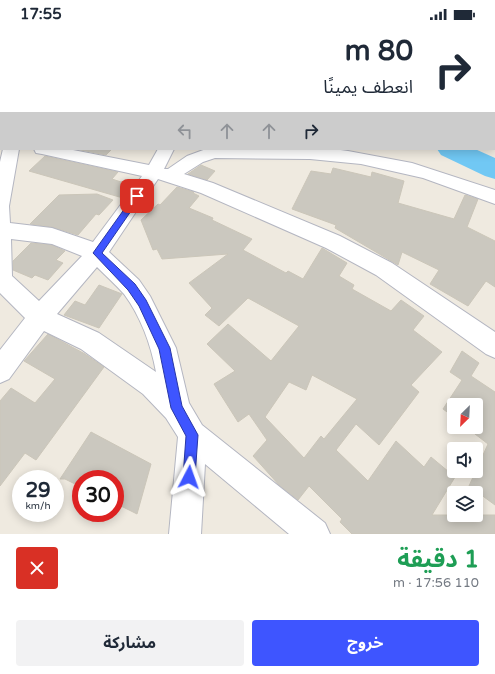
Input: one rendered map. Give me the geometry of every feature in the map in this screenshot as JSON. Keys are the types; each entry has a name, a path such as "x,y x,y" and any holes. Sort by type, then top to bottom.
{"street":[{"path":"11,150 0,206 0,279 40,317 90,341 152,385 176,408 192,435 314,534"},
{"path":"47,150 162,174 207,188 298,226 384,269 495,346"},
{"path":"162,174 166,150"},
{"path":"0,370 40,317 97,253 162,174 208,154 283,153 360,158 400,166 432,175 495,197"},
{"path":"1,230 52,236 97,253 132,287 142,303 164,348 176,408"},
{"path":"185,534 192,435"}],"building":[{"path":"81,150 111,150 106,155"},
{"path":"45,156 118,172 112,179 133,186 123,198 29,171"},
{"path":"201,165 215,171 207,180 188,174"},
{"path":"333,168 371,177 372,172 404,181 398,203 454,219 465,195 478,199 467,227 495,241 495,287 486,281 468,306 430,284 439,270 402,252 398,265 335,228 336,225 292,209 311,171 331,174"},
{"path":"177,187 194,192 193,193 199,196 189,208 213,218 212,220 252,239 243,250 286,273 288,271 303,279 322,248 347,263 339,276 354,285 352,289 391,311 401,300 424,316 413,330 442,352 411,385 419,392 379,445 356,424 336,450 368,481 396,441 424,467 431,457 447,470 447,478 454,478 450,486 447,486 447,490 432,515 447,515 447,522 483,522 483,515 495,515 495,534 352,534 340,522 342,519 309,486 298,500 279,485 253,456 267,440 249,414 238,422 214,384 235,371 207,344 228,324 271,361 299,326 248,298 219,326 205,315 212,308 189,283 228,254 162,259 157,249 153,250 141,220 158,204 160,205","holes":["312,375 357,399 324,439 321,436 304,458 265,417 289,382 306,390"]},
{"path":"97,194 113,200 99,215 96,214 78,235 52,227 30,224 59,195"},
{"path":"31,243 52,245 65,251 56,260 63,263 48,280 35,275 32,278 13,270 13,261"},
{"path":"99,285 122,294 99,328 64,315 75,301 85,305"},
{"path":"48,334 85,354 104,367 36,460 25,453 0,486 0,401 11,388 35,403 55,379 24,361"},
{"path":"462,351 479,363 471,376 495,392 495,505 483,496 483,486 469,486 473,478 483,478 483,455 488,444 475,434 483,434 483,398 450,398 462,380 450,372"},
{"path":"447,403 447,412 443,409"},
{"path":"91,432 151,464 137,514 124,508 124,470 72,470 72,482 64,479 64,473"}],"waterway":[{"path":"453,150 495,169"}],"route":[{"path":"137,196 97,253 132,287 142,303 164,348 176,408 192,435 189,477"}]}
